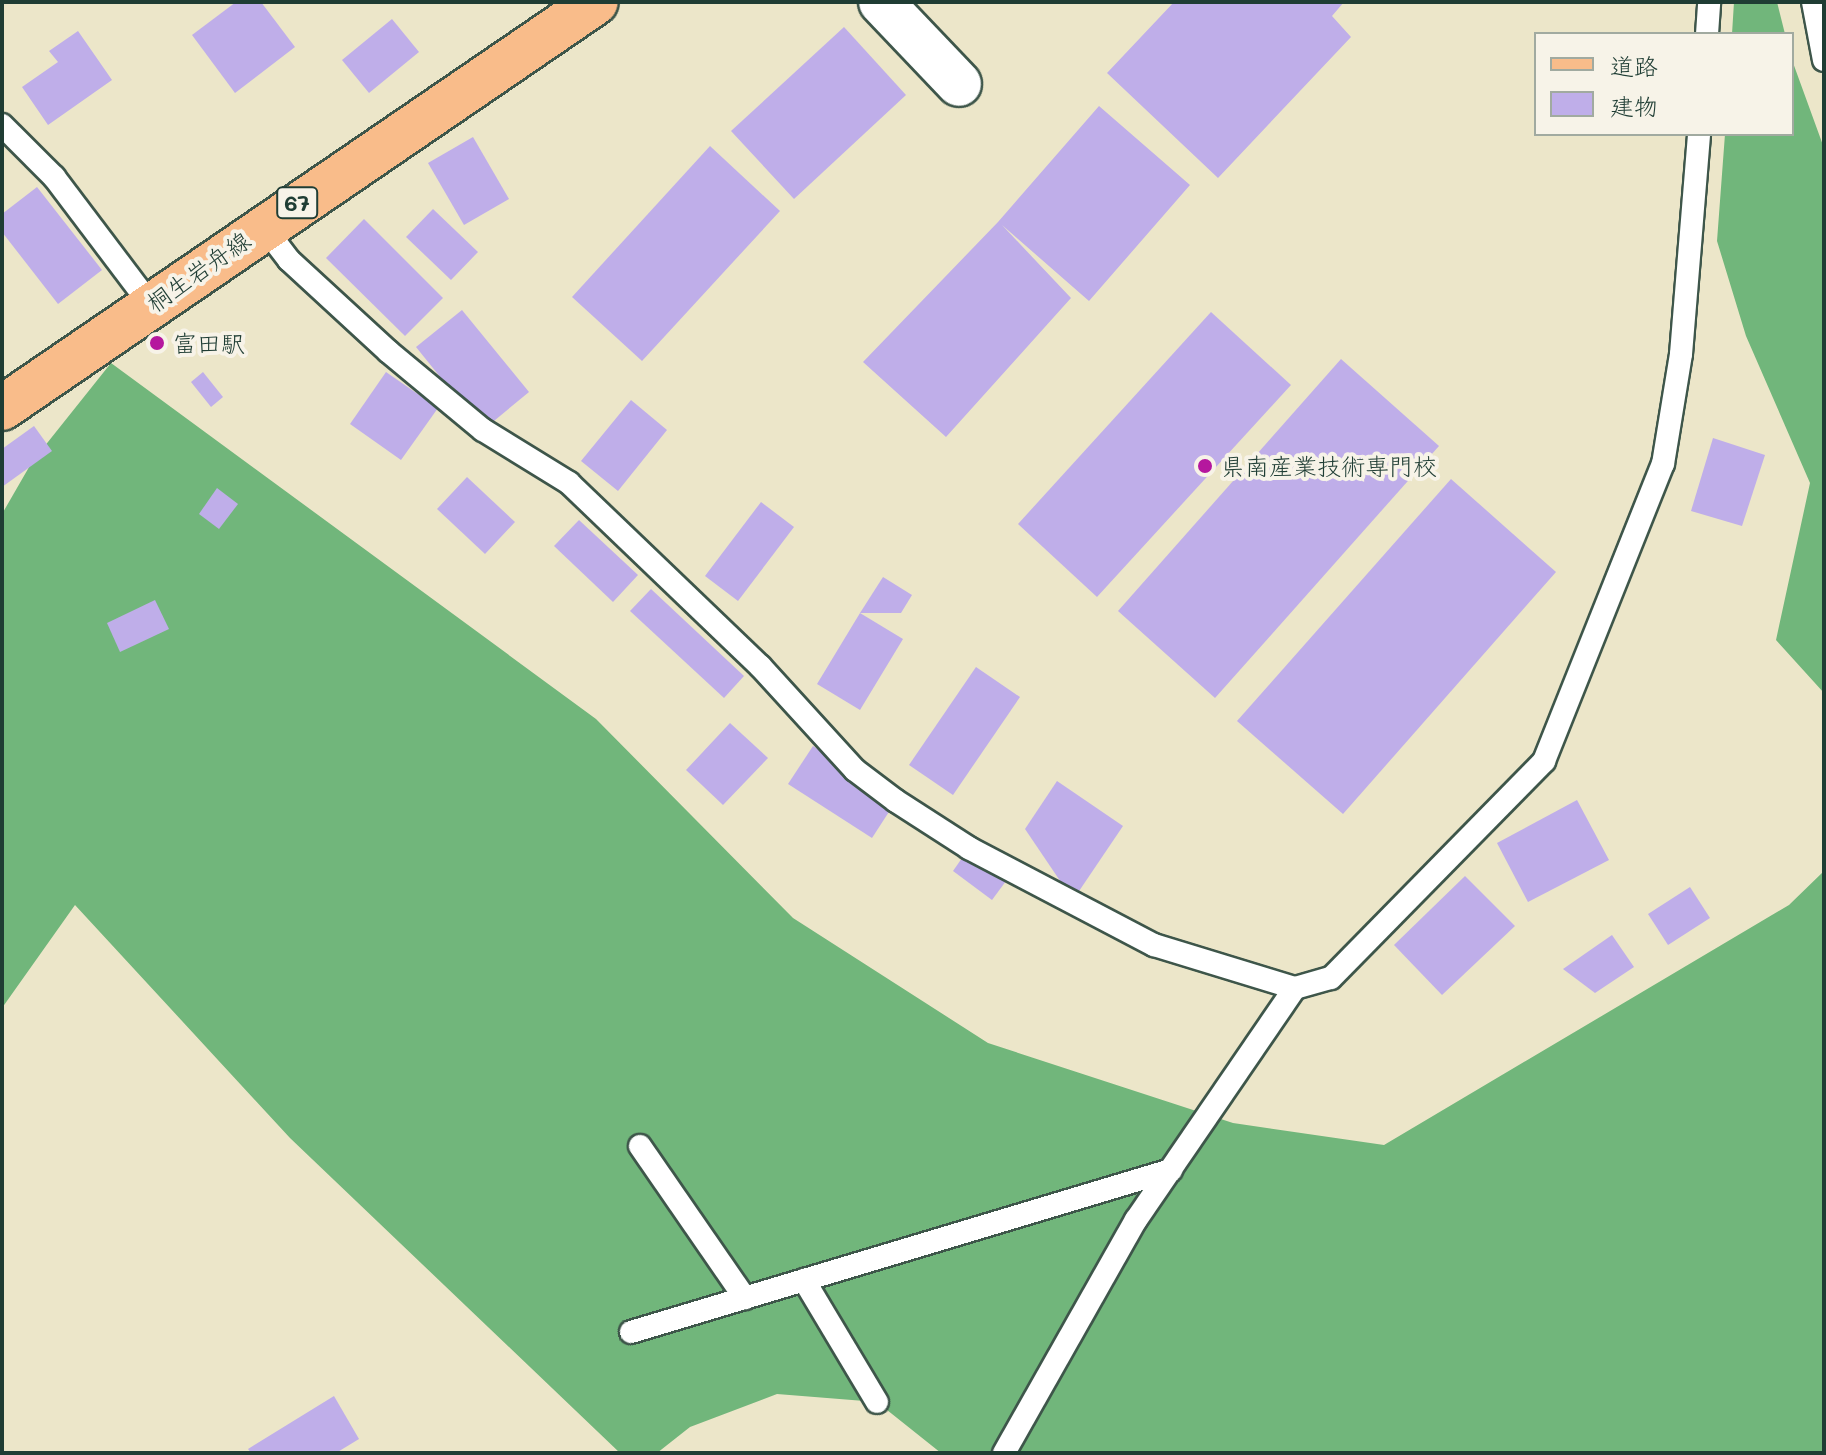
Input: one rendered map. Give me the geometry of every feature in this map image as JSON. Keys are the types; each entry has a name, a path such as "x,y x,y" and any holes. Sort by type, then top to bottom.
{"main road":[{"name":"桐生岩舟線","path":"2,408 263,226 596,2"}],"street":[{"path":"881,2 959,84"}],"lane":[{"path":"1707,32 1709,2"},
{"path":"1813,2 1824,60"},
{"path":"2,125 54,177 150,304"},
{"path":"263,226 289,260 389,352 483,430 569,483 760,666 855,770 886,793 969,848 1154,945 1295,988 1331,978 1544,761 1663,464 1681,354 1699,136"},
{"path":"1004,1453 1136,1220 1295,988"},
{"path":"640,1146 745,1298"},
{"path":"631,1332 1171,1170"},
{"path":"804,1280 877,1402"}],"green space":[{"path":"1734,2 1777,2 1784,32 1732,32"},
{"path":"1794,66 1824,148 1824,693 1776,640 1810,483 1746,336 1717,241 1725,136 1794,136"},
{"path":"111,363 596,719 793,918 988,1043 1233,1123 1384,1145 1789,905 1824,871 1824,1453 941,1453 877,1402 777,1394 690,1427 657,1453 620,1453 290,1138 75,905 2,1008 2,514 32,462"}],"building":[{"path":"236,2 261,2 295,47 235,93 192,35"},
{"path":"1174,2 1344,2 1332,16 1351,37 1218,178 1107,73"},
{"path":"392,19 419,52 369,93 342,60"},
{"path":"844,27 906,95 794,199 731,131"},
{"path":"78,31 112,80 48,125 22,87 58,62 49,51"},
{"path":"1099,106 1190,185 1089,301 1002,225 1071,298 946,437 863,362 998,222"},
{"path":"473,137 509,199 464,225 428,163"},
{"path":"710,146 780,211 642,361 572,297"},
{"path":"37,187 102,270 58,304 2,232 2,214"},
{"path":"433,209 478,252 451,280 406,237"},
{"path":"364,219 443,298 405,336 326,258"},
{"path":"462,310 529,392 483,430 416,347"},
{"path":"1211,312 1291,385 1097,597 1018,524"},
{"path":"1341,359 1439,446 1215,698 1118,611"},
{"path":"203,372 223,397 211,407 191,382"},
{"path":"386,372 438,408 401,460 350,424"},
{"path":"631,400 667,430 618,491 581,461"},
{"path":"34,426 52,451 2,487 2,449"},
{"path":"1713,438 1765,455 1742,526 1691,511"},
{"path":"467,477 515,522 485,554 437,509"},
{"path":"1451,479 1556,572 1343,814 1237,721"},
{"path":"217,488 238,504 219,529 199,514"},
{"path":"761,502 794,527 738,601 705,576"},
{"path":"579,520 638,575 613,602 554,546"},
{"path":"883,577 912,595 901,613 860,613"},
{"path":"651,589 744,676 724,698 630,611"},
{"path":"155,600 169,629 120,652 107,623"},
{"path":"860,613 903,639 860,710 817,684"},
{"path":"976,667 1020,697 953,795 909,765"},
{"path":"730,723 768,758 723,805 686,770"},
{"path":"813,746 896,801 872,838 788,784"},
{"path":"1057,781 1123,826 1073,900 1025,829"},
{"path":"1577,800 1609,860 1528,902 1497,843"},
{"path":"969,848 1009,877 992,900 953,871"},
{"path":"1465,876 1515,926 1442,995 1394,945"},
{"path":"1690,887 1710,918 1668,945 1648,914"},
{"path":"1612,935 1634,967 1595,993 1563,969"},
{"path":"334,1396 359,1439 336,1453 251,1453 248,1449"}],"place":[{"name":"富田駅","path":"157,343"},
{"name":"県南産業技術専門校","path":"1205,466"}]}
